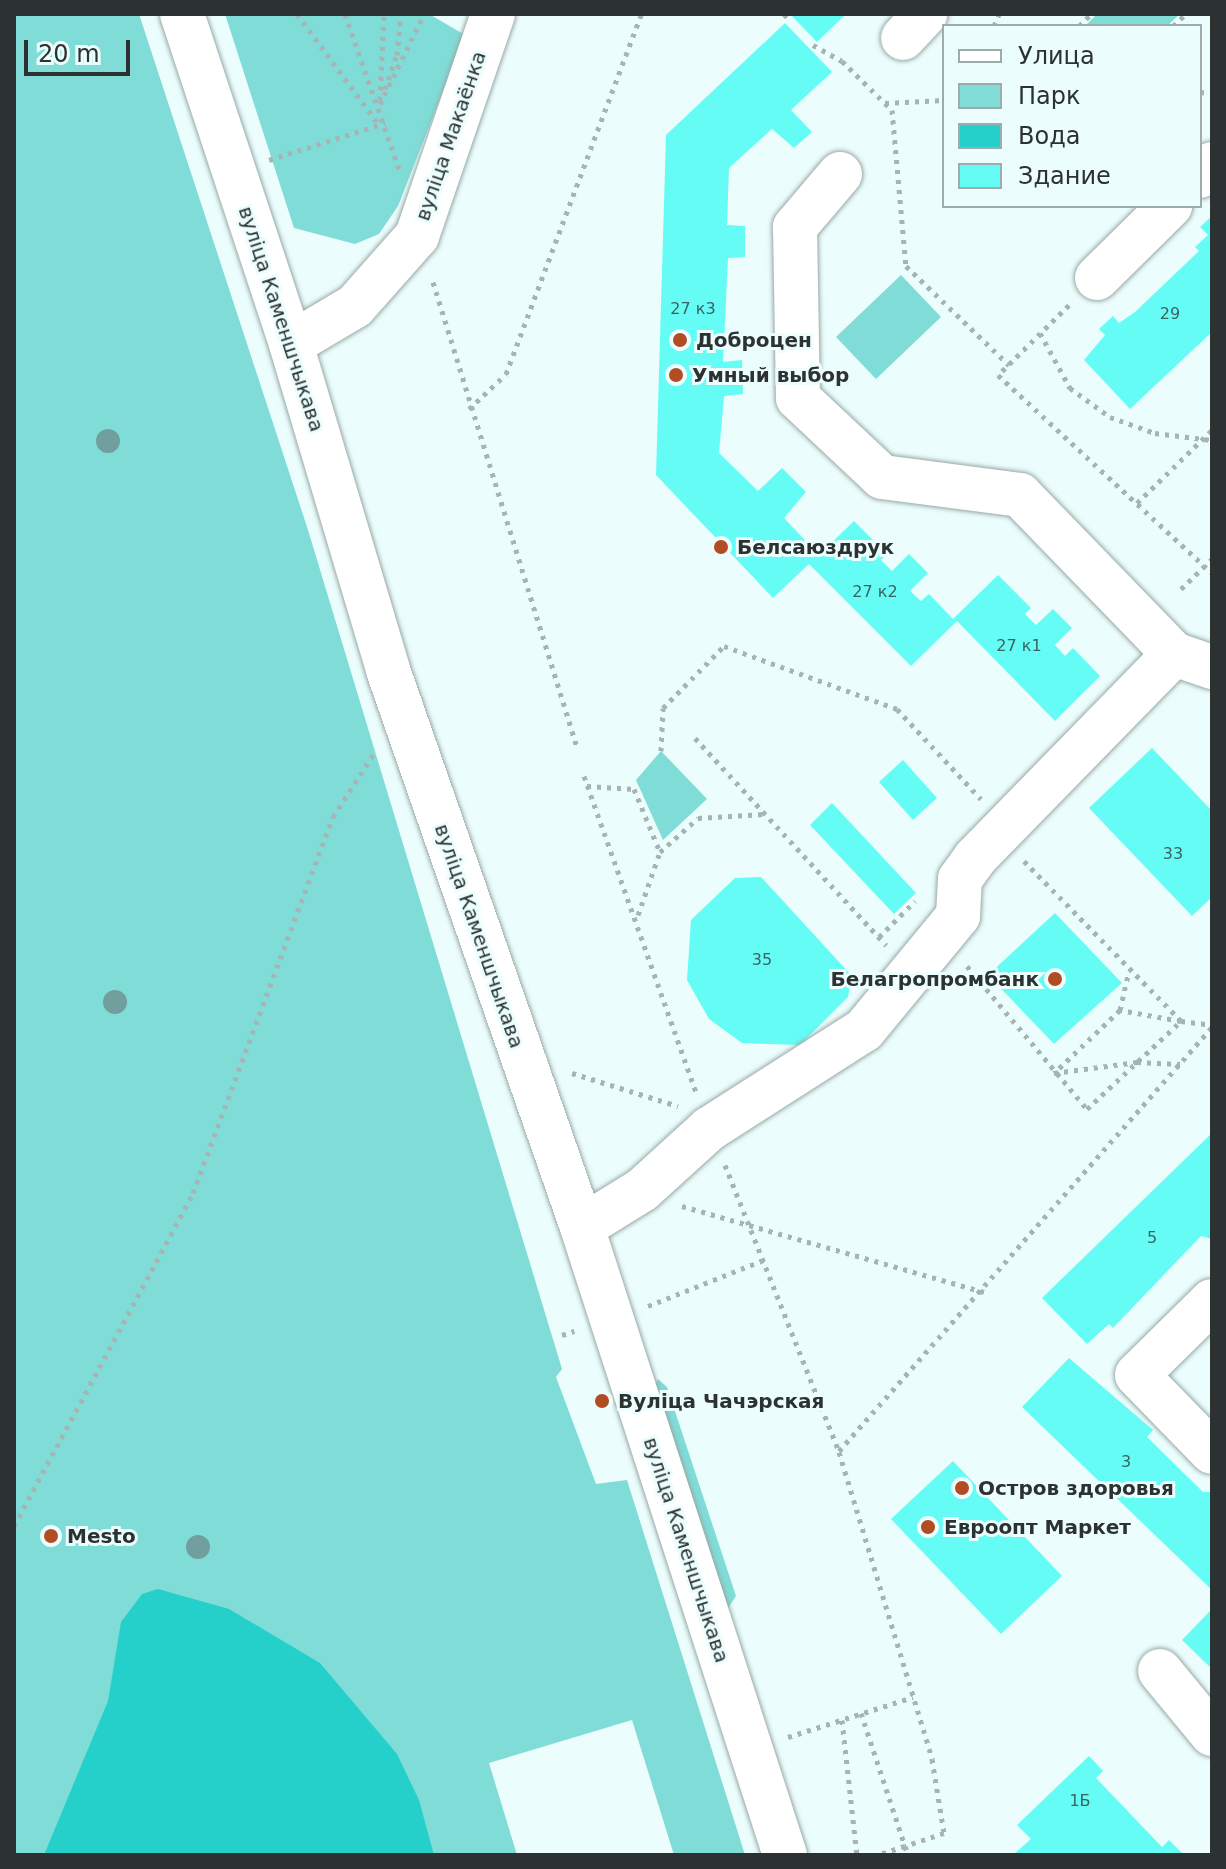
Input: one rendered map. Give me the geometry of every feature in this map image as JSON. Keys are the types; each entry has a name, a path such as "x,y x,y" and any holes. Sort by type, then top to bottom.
{"street":[{"name":"вуліца Каменшчыкава","path":"182,14 291,344 388,670 582,1227 785,1855"},
{"name":"вуліца Макаёнка","path":"291,344 355,306 417,236 493,14"},
{"path":"582,1227 642,1190 710,1111 822,1062 896,999 958,916 960,879 1005,827 1193,661 1020,495 882,477 798,398 795,227 840,174"},
{"path":"1097,278 1168,208"},
{"path":"1212,1301 1137,1375 1212,1452"},
{"path":"1160,1671 1212,1734"}],"path":[{"path":"297,14 382,124"},
{"path":"345,14 380,105"},
{"path":"384,14 382,124 402,181"},
{"path":"380,105 397,55 401,14"},
{"path":"380,105 424,14"},
{"path":"469,409 506,374 641,14"},
{"path":"813,45 842,61 892,110 906,266 1009,365"},
{"path":"884,103 942,100"},
{"path":"234,172 382,124"},
{"path":"1097,278 998,375 1212,573"},
{"path":"433,282 469,409 576,745"},
{"path":"1040,333 1070,388 1110,417 1212,440"},
{"path":"1137,503 1212,430"},
{"path":"1181,589 1212,559"},
{"path":"661,751 663,708 724,646 897,709 1005,827 1015,851 1181,1021"},
{"path":"695,738 887,946 890,960"},
{"path":"14,1526 193,1193 333,817 358,771 381,747"},
{"path":"584,776 637,916 698,1099 710,1111 839,1451 932,1759 944,1833 877,1855"},
{"path":"587,786 634,789 660,852"},
{"path":"637,916 660,852 698,818 764,814"},
{"path":"959,955 1087,1109 1181,1021"},
{"path":"1054,1073 1120,1010 1129,971"},
{"path":"1120,1010 1212,1026"},
{"path":"839,1451 958,1314 985,1292 1212,1026"},
{"path":"1054,1073 1137,1062 1180,1064"},
{"path":"572,1073 703,1114 710,1111"},
{"path":"642,1190 754,1229 985,1292"},
{"path":"635,1311 766,1259"},
{"path":"562,1335 578,1329"},
{"path":"791,1752 786,1737 913,1697"},
{"path":"861,1713 908,1855"},
{"path":"842,1720 857,1855"}],"green space":[{"path":"14,14 139,14 308,530 562,1369 556,1377 596,1484 627,1480 745,1855 674,1855 632,1720 489,1763 517,1855 14,1855"},
{"path":"225,14 429,14 465,35 398,206 379,234 355,244 294,228"},
{"path":"1097,14 1180,14 1169,24 1087,24"},
{"path":"901,275 941,317 876,379 836,337"},
{"path":"661,751 707,799 663,840 636,780"},
{"path":"658,1379 667,1387 736,1596 727,1610 654,1386"}],"water":[{"path":"158,1589 229,1609 320,1663 397,1754 419,1800 434,1855 44,1855 108,1701 121,1622 142,1594"}],"building":[{"path":"790,14 846,14 817,42"},
{"path":"785,23 832,72 791,110 812,132 794,148 772,129 729,168 727,225 745,226 745,257 728,258 723,362 742,360 743,394 724,396 719,453 758,491 782,468 806,492 784,518 819,555 854,521 887,554 881,560 892,571 909,554 928,573 910,591 921,601 929,594 953,619 998,575 1031,608 1025,614 1036,625 1053,609 1072,628 1055,645 1065,656 1073,648 1100,676 1055,721 957,621 911,666 809,564 773,598 656,475 666,135"},
{"path":"1212,216 1212,332 1130,409 1084,360 1105,335 1099,329 1113,316 1119,323 1135,312 1199,251 1195,247 1208,235 1200,227"},
{"path":"1152,748 1212,811 1212,897 1192,916 1089,808"},
{"path":"903,760 937,798 913,820 879,782"},
{"path":"832,803 916,893 894,914 810,825"},
{"path":"761,877 852,976 848,997 800,1045 742,1043 709,1019 687,980 691,920 735,878"},
{"name":"Белагропромбанк","path":"1055,913 1122,983 1054,1044 988,975"},
{"path":"1212,1133 1212,1239 1201,1236 1113,1328 1109,1324 1087,1344 1042,1298"},
{"path":"1069,1358 1153,1430 1147,1437 1203,1492 1212,1492 1212,1590 1022,1407"},
{"path":"953,1461 1062,1576 1001,1634 891,1519"},
{"path":"1212,1609 1212,1669 1182,1640"},
{"path":"1089,1756 1103,1771 1096,1778 1162,1847 1169,1840 1184,1855 1013,1855 1031,1839 1017,1825"}],"place":[{"name":"Доброцен","path":"680,340"},
{"name":"Умный выбор","path":"676,375"},
{"name":"Белсаюздрук","path":"721,547"},
{"name":"Белагропромбанк","path":"1055,979"},
{"name":"Вуліца Чачэрская","path":"602,1401"},
{"name":"Остров здоровья","path":"962,1488"},
{"name":"Евроопт Маркет","path":"928,1527"},
{"name":"Mesto","path":"51,1536"}]}
